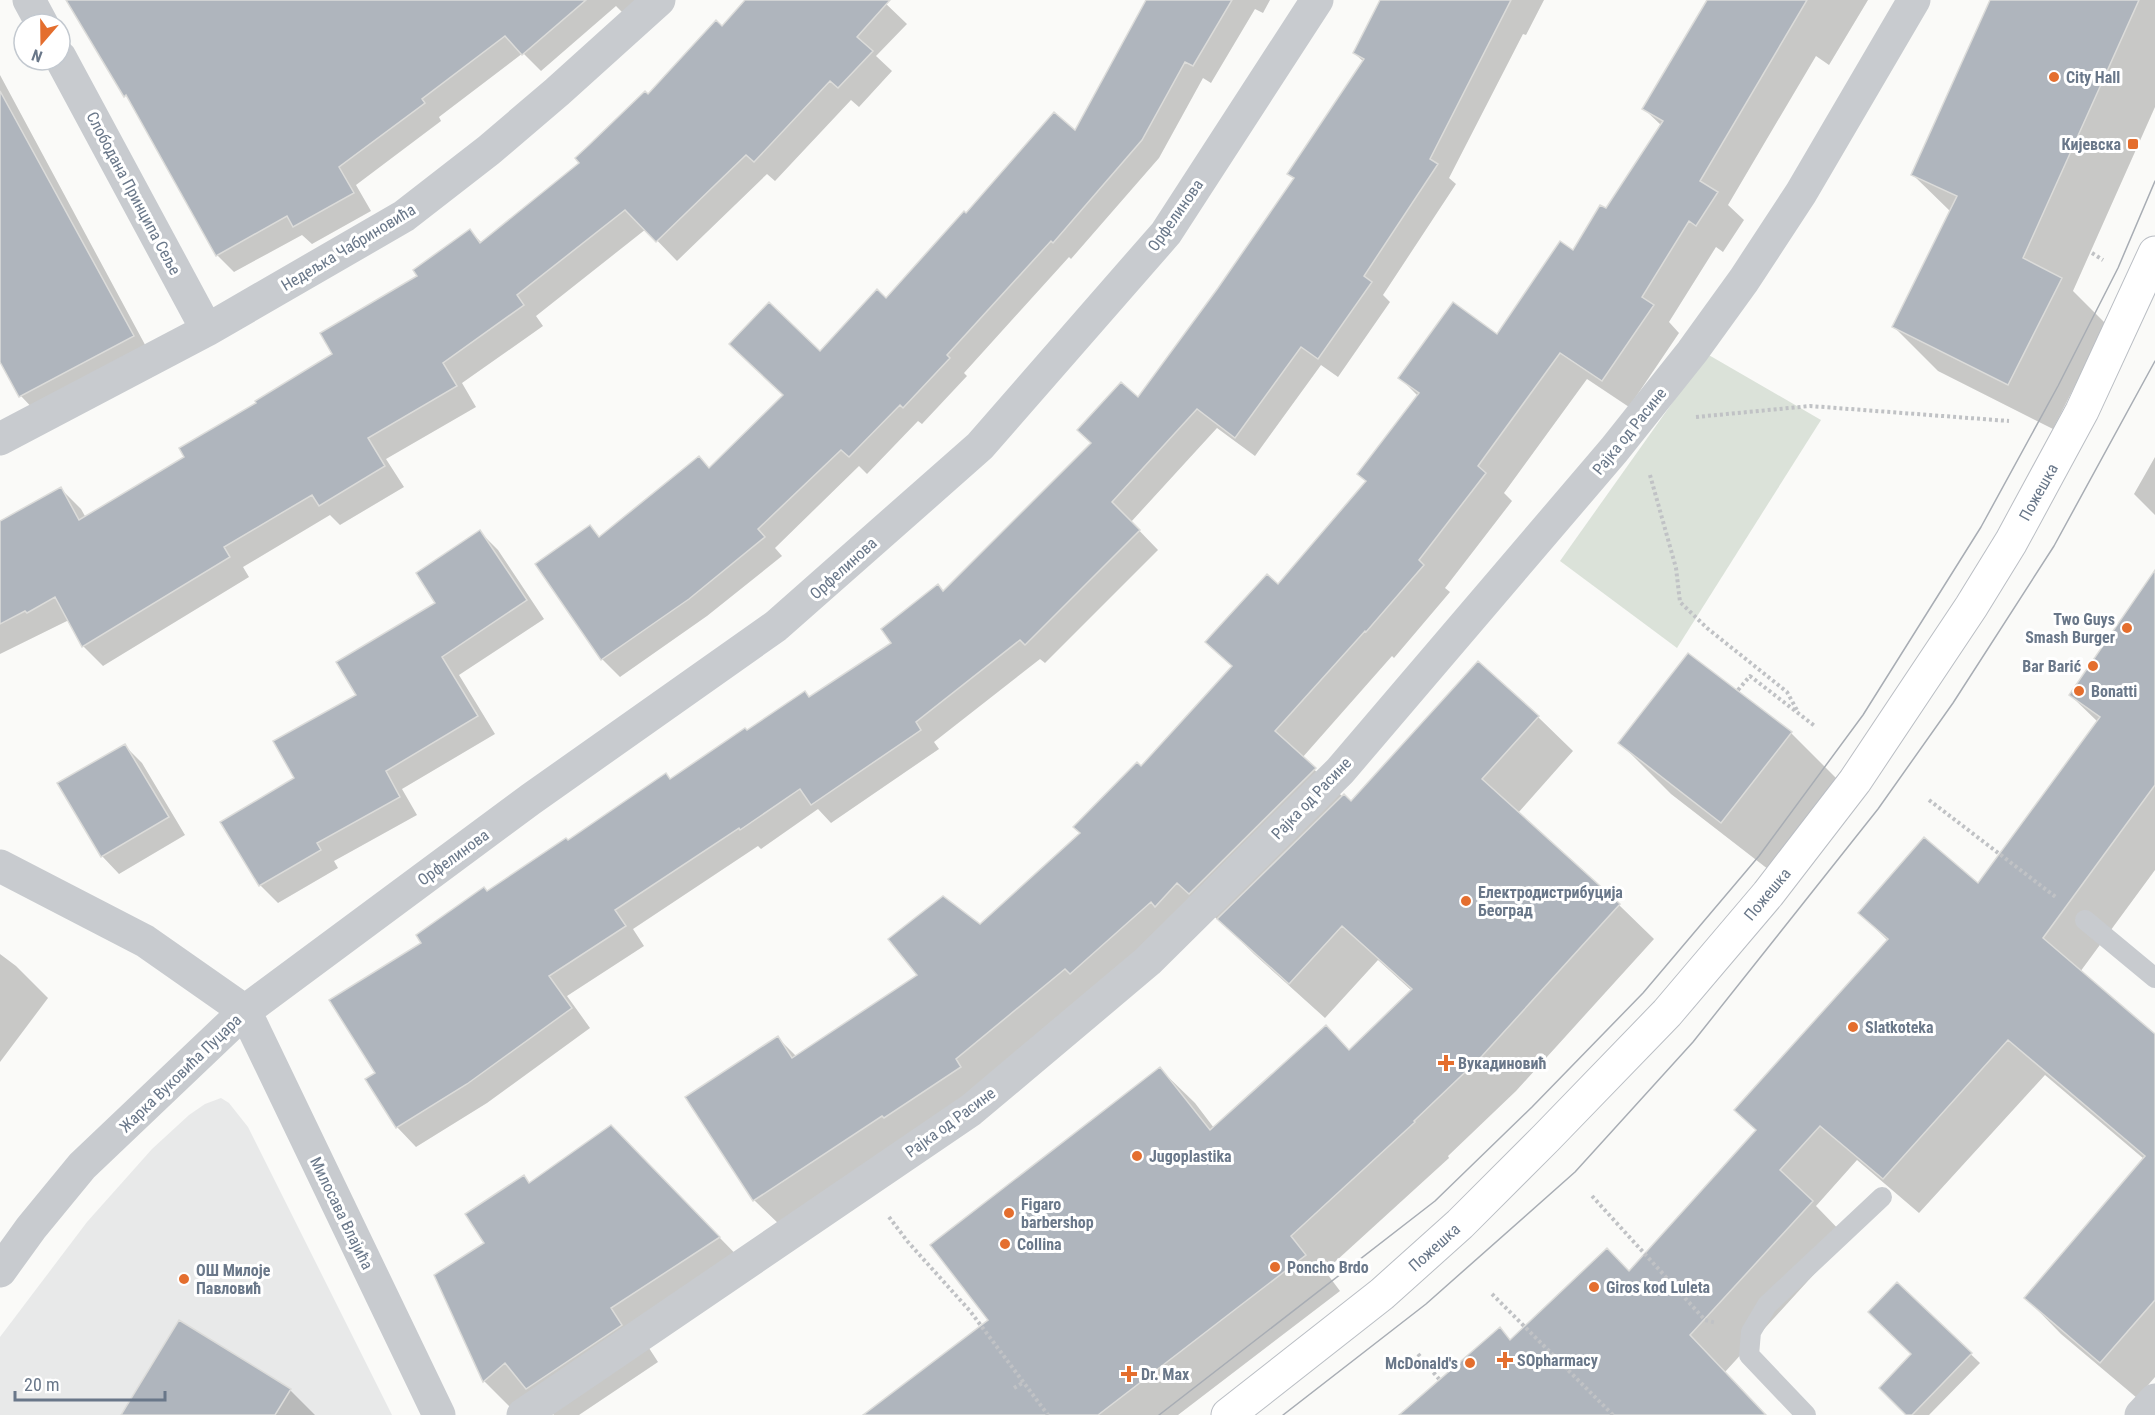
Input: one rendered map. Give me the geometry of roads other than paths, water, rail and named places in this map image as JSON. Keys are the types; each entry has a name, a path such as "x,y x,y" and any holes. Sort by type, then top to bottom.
{"main road":[{"name":"Пожешка","path":"1228,1415 1382,1294 1460,1224 1667,1013 1795,860 1856,781 1971,607 2011,542 2082,411 2155,253"}],"street":[{"name":"Недељка Чабриновића","path":"0,439 207,330 404,216 489,150 659,0"},
{"name":"Орфелинова","path":"245,1011 531,799 776,626 980,446 1166,233 1317,0"},
{"name":"Рајка од Расине","path":"523,1415 971,1110 1148,961 1340,771 1635,423 1692,352 1744,280 1801,193 1914,0"},
{"name":"Слободана Принципа Сеље","path":"68,72 207,330"},
{"name":"Жарка Вуковића Пуцара","path":"0,866 145,941 245,1011 82,1166 31,1228 0,1271"},
{"name":"Милосава Влајића","path":"245,1011 439,1415"},
{"path":"2141,1415 2155,1400"}],"lane":[{"path":"2085,920 2155,978"},
{"path":"1806,1415 1749,1355 1751,1332 1767,1305 1882,1197"}],"tram line":[{"path":"1159,1415 1435,1201 1532,1107 1643,993 1759,856 1863,715 1981,527 2058,386 2118,268 2155,181"},
{"path":"1283,1415 1426,1304 1575,1172 1693,1042 1878,809 1953,703 2054,546 2155,361"}],"place":[{"name":"City Hall","path":"2054,77"},
{"name":"Кијевска","path":"2133,144"},
{"name":"Two Guys Smash Burger","path":"2127,628"},
{"name":"Bar Barić","path":"2093,666"},
{"name":"Bonatti","path":"2079,691"},
{"name":"Електродистрибуција Београд","path":"1466,901"},
{"name":"Slatkoteka","path":"1853,1027"},
{"name":"Вукадиновић","path":"1446,1063"},
{"name":"Jugoplastika","path":"1137,1156"},
{"name":"Figaro barbershop","path":"1009,1213"},
{"name":"Collina","path":"1005,1244"},
{"name":"Poncho Brdo","path":"1275,1267"},
{"name":"ОШ Милоје Павловић","path":"184,1279"},
{"name":"Giros kod Luleta","path":"1594,1287"},
{"name":"SOpharmacy","path":"1505,1360"},
{"name":"McDonald's","path":"1470,1363"},
{"name":"Dr. Max","path":"1129,1374"}]}
